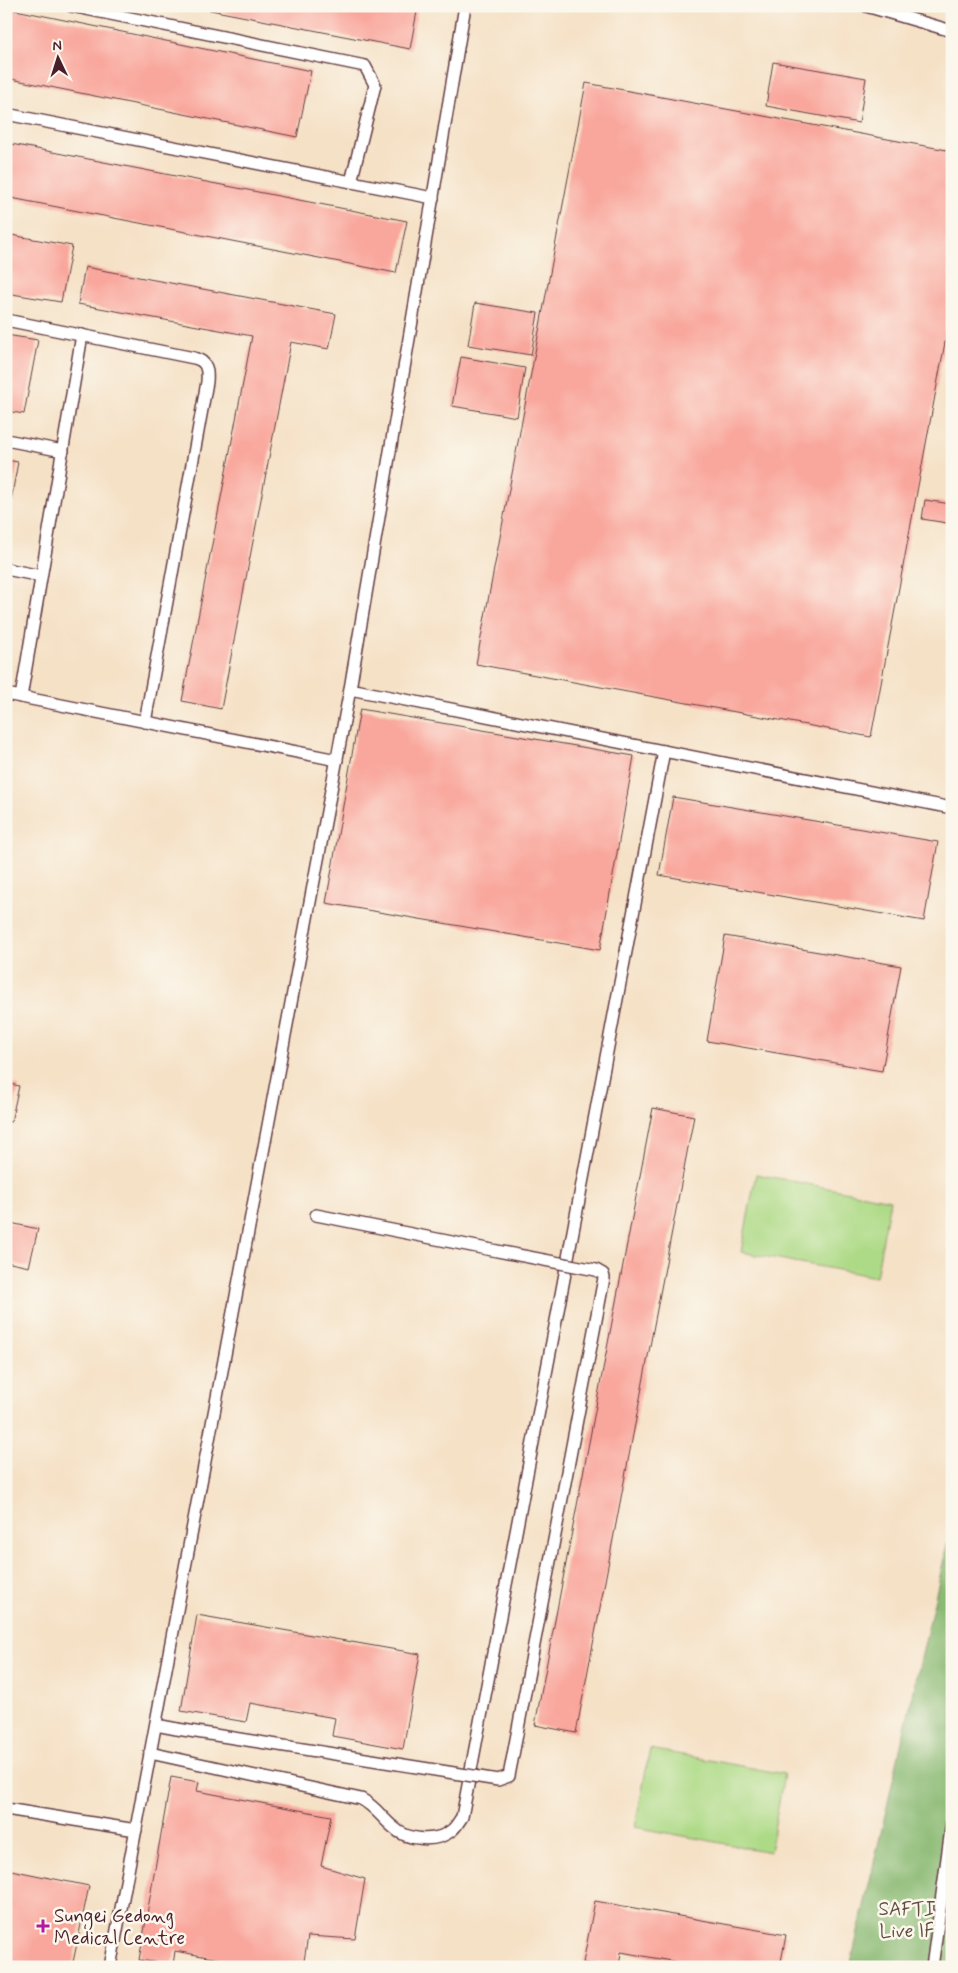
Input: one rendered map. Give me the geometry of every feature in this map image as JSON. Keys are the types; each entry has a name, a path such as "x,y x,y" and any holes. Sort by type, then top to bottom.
{"lane":[{"path":"71,6 365,66 375,85 351,182"},
{"path":"110,1967 350,689 465,6"},
{"path":"866,6 952,31"},
{"path":"6,114 433,198"},
{"path":"6,320 200,359 208,373 145,722"},
{"path":"22,697 82,335"},
{"path":"6,440 63,451"},
{"path":"6,569 42,576"},
{"path":"350,689 952,808"},
{"path":"6,694 337,760"},
{"path":"150,1753 361,1799 372,1804 394,1829 415,1838 434,1838 451,1831 462,1818 664,750"},
{"path":"156,1725 498,1780 509,1776 604,1278 603,1274 596,1270 316,1215"},
{"path":"6,1809 136,1830"},
{"path":"932,1967 952,1822"}],"green space":[{"path":"756,1174 890,1200 876,1277 741,1252"},
{"name":"SAFTI Live IF","path":"952,1524 952,1967 850,1967"},
{"path":"650,1749 784,1774 770,1852 635,1827"}],"building":[{"path":"190,6 418,6 410,49"},
{"path":"6,8 311,71 297,137 6,78"},
{"path":"773,62 866,78 859,123 766,106"},
{"path":"586,83 952,151 952,305 871,737 476,664"},
{"path":"6,143 407,221 396,273 6,197"},
{"path":"6,234 72,246 61,302 6,293"},
{"path":"85,267 336,314 329,349 291,342 221,709 182,701 252,336 78,304"},
{"path":"475,303 538,313 531,355 468,345"},
{"path":"6,335 38,340 24,414 6,411"},
{"path":"461,357 525,368 517,417 452,406"},
{"path":"6,460 18,462 7,522 6,521"},
{"path":"925,500 951,504 947,523 922,519"},
{"path":"360,709 634,756 600,950 326,903"},
{"path":"673,797 938,842 924,921 659,875"},
{"path":"725,936 901,966 882,1071 707,1041"},
{"path":"6,1083 19,1086 11,1122 6,1121"},
{"path":"653,1108 694,1116 576,1733 535,1725"},
{"path":"6,1222 38,1229 29,1267 6,1262"},
{"path":"197,1615 420,1654 403,1749 332,1736 335,1718 250,1703 246,1722 181,1711"},
{"path":"171,1777 199,1782 197,1791 331,1816 321,1866 365,1879 355,1939 308,1936 303,1967 263,1967 175,1951 173,1965 139,1960"},
{"name":"Sungei Gedong Medical Centre","path":"6,1869 89,1886 72,1967 6,1967"},
{"path":"595,1901 786,1935 780,1967 704,1967 621,1952 619,1967 583,1963"}],"place":[{"name":"Sungei Gedong Medical Centre","path":"43,1926"}]}
